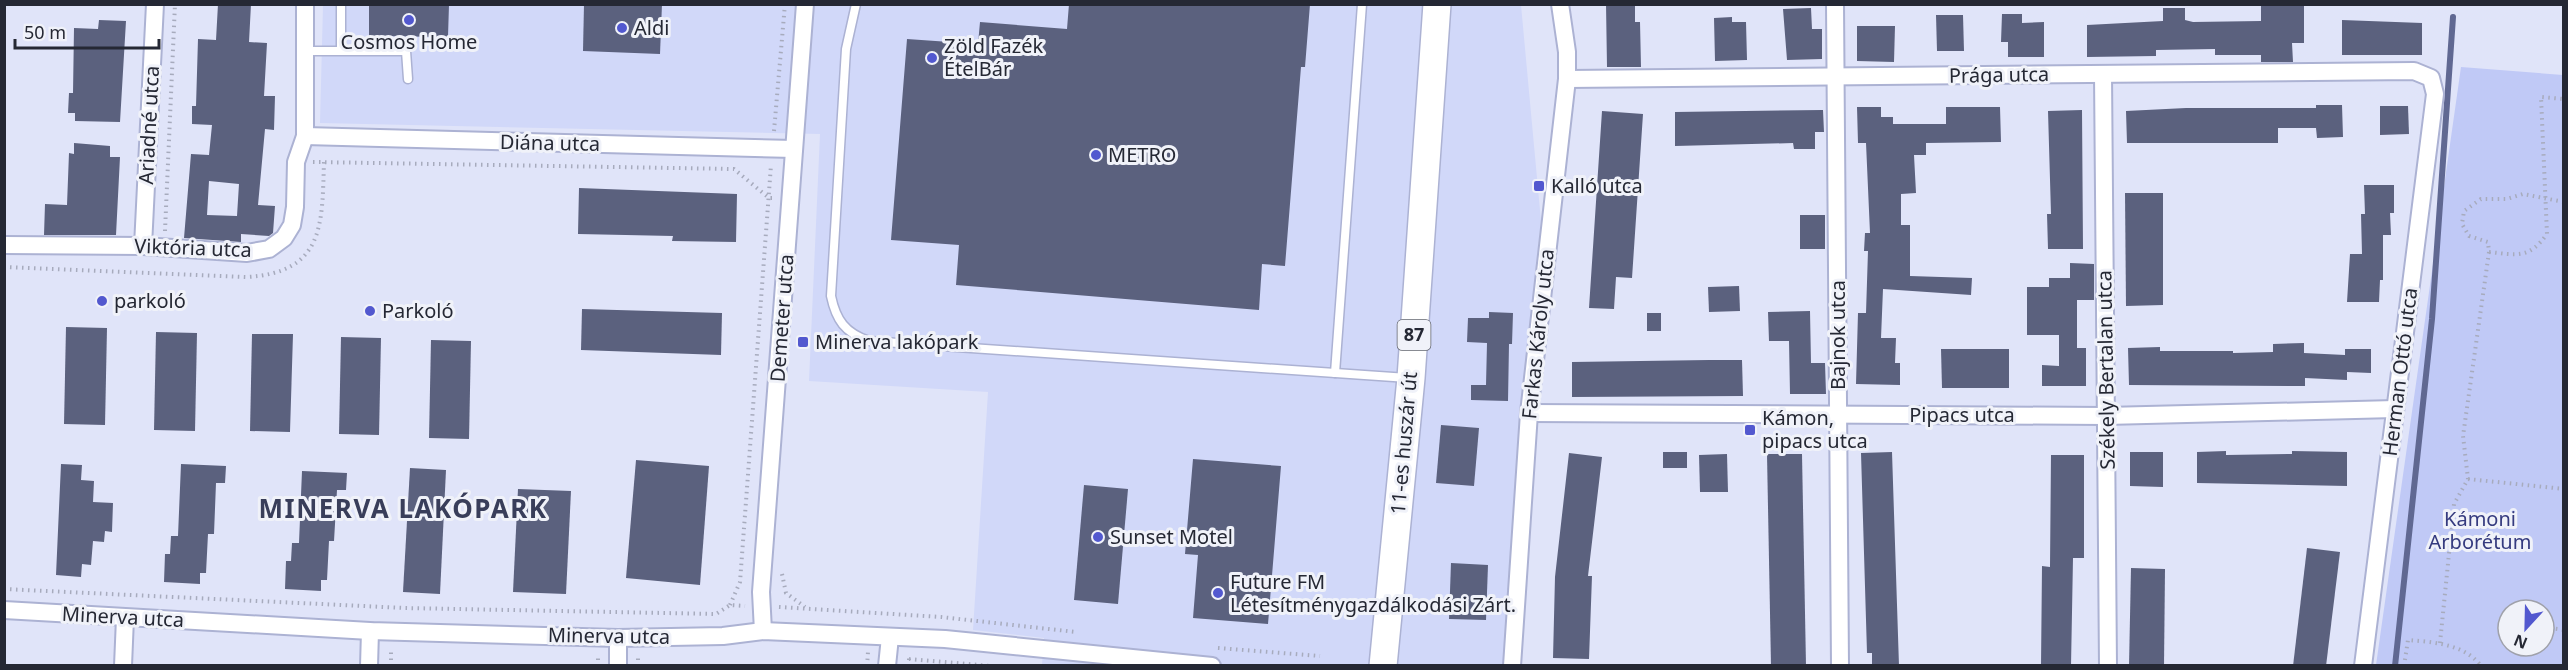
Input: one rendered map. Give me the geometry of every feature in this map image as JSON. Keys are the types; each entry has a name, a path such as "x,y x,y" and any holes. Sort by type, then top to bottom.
{"main road":[{"name":"11-es huszár út","path":"1383,666 1411,378 1437,4"}],"street":[{"name":"Ariadné utca","path":"143,246 155,4"},
{"name":"Viktória utca","path":"4,245 143,246 247,253 269,249 284,238 292,225 296,162 305,136 305,4"},
{"name":"Demeter utca","path":"763,631 762,606 805,4"},
{"name":"Farkas Károly utca","path":"1512,666 1529,413 1567,79 1567,52 1560,4"},
{"name":"Bajnok utca","path":"1835,4 1838,76 1840,666"},
{"name":"Prága utca","path":"1567,79 2414,71 2431,78"},
{"name":"Székely Bertalan utca","path":"2103,74 2108,666"},
{"name":"Herman Ottó utca","path":"2363,666 2435,94 2431,78"},
{"name":"Diána utca","path":"305,136 794,149"},
{"name":"Pipacs utca","path":"1529,413 2106,416 2395,410"},
{"name":"Minerva utca","path":"4,610 370,631 618,638 723,636 763,631 945,639 1212,666"},
{"path":"123,666 125,618"},
{"path":"369,666 370,631"},
{"path":"887,666 890,637"},
{"path":"618,638 618,666"}],"lane":[{"path":"340,50 341,4"},
{"path":"856,4 846,49 831,296 834,312 842,326 853,336 869,340 1411,378"},
{"path":"1335,373 1362,4"},
{"path":"305,51 406,51 408,79"}],"path":[{"path":"163,274 175,4"},
{"path":"4,589 428,609 716,614 729,605 740,582 784,4"},
{"path":"2489,252 2521,255 2536,249 2547,234 2541,97 2564,99"},
{"path":"296,162 734,169 769,198 791,197"},
{"path":"2440,643 2454,504 2468,479 2463,436 2489,252 2488,242 2469,236 2462,224 2464,211 2481,199 2507,199 2523,194 2564,202"},
{"path":"2468,479 2564,489"},
{"path":"782,564 781,575 786,593 805,608"},
{"path":"729,605 941,617 1079,633"},
{"path":"2404,666 2408,640 2440,643 2470,655 2481,666"},
{"path":"1214,648 1320,656"},
{"path":"909,666 910,650"},
{"path":"909,658 991,666"}],"shaded area":[{"path":"323,5 1521,5 1541,221 1520,414 1504,665 1042,665 1044,638 973,630 988,392 809,381 820,134 320,123"}],"green space":[{"name":"Kámoni Arborétum","path":"2461,67 2563,75 2563,665 2376,665"}],"building":[{"path":"218,4 251,4 249,42 267,43 264,96 275,96 274,130 265,129 258,205 275,206 273,233 269,236 241,234 241,242 184,238 191,154 209,155 212,125 192,124 192,106 196,106 198,39 216,40","holes":["209,181 239,184 237,216 207,215"]},
{"name":"Cosmos Home","path":"369,4 449,4 448,37 369,36"},
{"name":"Aldi","path":"584,4 662,4 660,54 583,51"},
{"name":"METRO","path":"1069,4 1310,4 1305,67 1301,67 1285,266 1262,264 1259,310 956,285 959,245 891,240 907,39 978,44 980,22 1067,29"},
{"path":"1606,4 1635,4 1635,22 1640,22 1641,67 1607,67"},
{"path":"2261,4 2304,4 2304,43 2292,43 2293,62 2261,62 2261,55 2215,55 2215,49 2156,50 2156,56 2087,57 2087,25 2163,21 2163,8 2185,8 2185,20 2193,22 2261,21"},
{"path":"1811,8 1812,29 1822,29 1822,59 1787,60 1783,9"},
{"path":"2002,14 2022,14 2022,23 2044,22 2044,57 2008,57 2008,42 2001,42"},
{"path":"1936,15 1963,15 1964,51 1937,51"},
{"path":"1732,17 1732,22 1746,22 1747,60 1715,61 1714,18"},
{"path":"99,20 126,21 120,122 75,121 75,113 68,113 69,93 73,93 74,28 98,29"},
{"path":"2342,20 2422,23 2422,55 2342,55"},
{"path":"1857,26 1895,26 1894,62 1857,61"},
{"path":"2316,105 2342,105 2343,137 2317,138 2316,128 2278,128 2278,143 2127,143 2126,111 2186,108 2316,108"},
{"path":"2380,106 2408,106 2409,134 2380,135"},
{"path":"1857,107 1881,107 1881,117 1893,117 1893,124 1946,124 1946,107 2000,107 2001,142 1926,143 1926,155 1914,155 1916,193 1901,194 1901,225 1910,225 1910,276 1972,278 1971,295 1883,289 1881,338 1896,338 1895,363 1900,363 1900,385 1856,384 1858,313 1866,313 1868,251 1864,251 1865,233 1870,233 1866,143 1858,143"},
{"path":"1823,110 1824,132 1815,132 1815,149 1794,149 1793,143 1675,146 1675,112"},
{"path":"2082,110 2083,249 2048,249 2047,214 2051,214 2048,111"},
{"path":"1602,111 1643,114 1632,278 1616,277 1614,309 1589,308"},
{"path":"74,143 110,146 110,157 120,157 116,235 44,235 45,204 67,205 69,153 74,154"},
{"path":"2364,185 2394,185 2394,213 2390,213 2391,235 2383,235 2383,280 2380,280 2379,302 2347,302 2350,254 2362,254 2361,214 2365,214"},
{"path":"579,188 737,194 736,242 672,241 673,236 578,234"},
{"path":"2125,193 2163,193 2163,305 2126,306"},
{"path":"1800,215 1825,215 1825,249 1800,249"},
{"path":"2070,263 2094,264 2094,300 2077,300 2077,348 2086,348 2086,386 2042,386 2042,365 2059,366 2059,335 2027,335 2027,287 2049,287 2049,278 2070,278"},
{"path":"1739,286 1740,311 1709,312 1708,287"},
{"path":"582,309 722,313 721,355 581,350"},
{"path":"1810,311 1811,363 1825,363 1826,394 1790,394 1789,341 1769,341 1768,312"},
{"path":"1489,312 1513,313 1512,344 1509,344 1508,401 1471,400 1471,385 1486,385 1487,343 1467,342 1468,318 1489,318"},
{"path":"1647,313 1661,313 1661,331 1647,331"},
{"path":"66,327 107,328 105,425 64,424"},
{"path":"156,332 197,333 195,431 154,430"},
{"path":"252,334 293,334 290,432 250,431"},
{"path":"341,337 381,338 379,435 339,434"},
{"path":"431,340 471,341 469,439 429,438"},
{"path":"2304,343 2304,353 2345,355 2345,349 2371,349 2371,373 2347,372 2347,380 2305,378 2305,386 2129,385 2128,348 2160,347 2160,351 2273,352 2273,344"},
{"path":"1941,349 2009,349 2009,388 1942,388"},
{"path":"1742,360 1743,396 1572,397 1572,362"},
{"path":"1441,425 1479,428 1474,486 1436,483"},
{"path":"2226,451 2226,455 2292,454 2292,451 2347,452 2347,486 2197,483 2197,452"},
{"path":"1663,452 1687,452 1687,468 1663,468"},
{"path":"1892,452 1899,666 1872,666 1872,653 1867,653 1861,453"},
{"path":"2130,452 2163,452 2163,487 2130,486"},
{"path":"1569,453 1602,457 1588,576 1592,576 1589,659 1553,658 1555,577"},
{"path":"1727,454 1728,492 1700,492 1699,455"},
{"path":"1767,454 1802,454 1806,666 1771,666"},
{"path":"2051,455 2084,455 2084,558 2073,558 2071,666 2041,666 2042,566 2050,567"},
{"path":"1193,459 1281,466 1268,624 1193,618 1198,555 1185,554"},
{"path":"636,460 709,466 700,585 626,578"},
{"path":"61,464 82,465 81,480 94,481 93,502 113,503 112,532 105,531 104,542 93,541 91,565 82,564 81,577 56,575"},
{"path":"181,464 226,466 225,483 216,483 214,534 208,534 206,573 200,573 200,584 164,582 165,554 170,554 171,536 178,536"},
{"path":"410,468 446,470 440,594 403,592"},
{"path":"302,471 347,473 346,490 337,490 334,541 329,541 327,580 321,580 321,591 285,589 286,561 291,561 292,543 299,543"},
{"path":"1084,485 1128,489 1118,604 1074,600"},
{"path":"518,489 571,491 566,594 513,592"},
{"path":"2307,548 2340,552 2326,666 2293,666"},
{"path":"1451,563 1488,565 1486,620 1449,619"},
{"path":"2131,568 2165,569 2164,666 2129,666"}],"waterway":[{"path":"2395,666 2432,319 2453,17"}],"place":[{"name":"Cosmos Home","path":"409,20"},
{"name":"Aldi","path":"622,28"},
{"name":"Zöld Fazék ÉtelBár","path":"932,58"},
{"name":"METRO","path":"1096,155"},
{"name":"Kalló utca","path":"1539,186"},
{"name":"parkoló","path":"102,301"},
{"name":"Parkoló","path":"370,311"},
{"name":"Minerva lakópark","path":"803,342"},
{"name":"Kámon, pipacs utca","path":"1750,430"},
{"name":"Sunset Motel","path":"1098,537"},
{"name":"Future FM Létesítménygazdálkodási Zárt.","path":"1218,593"}],"district":[{"name":"MINERVA LAKÓPARK","path":"403,509"}]}
